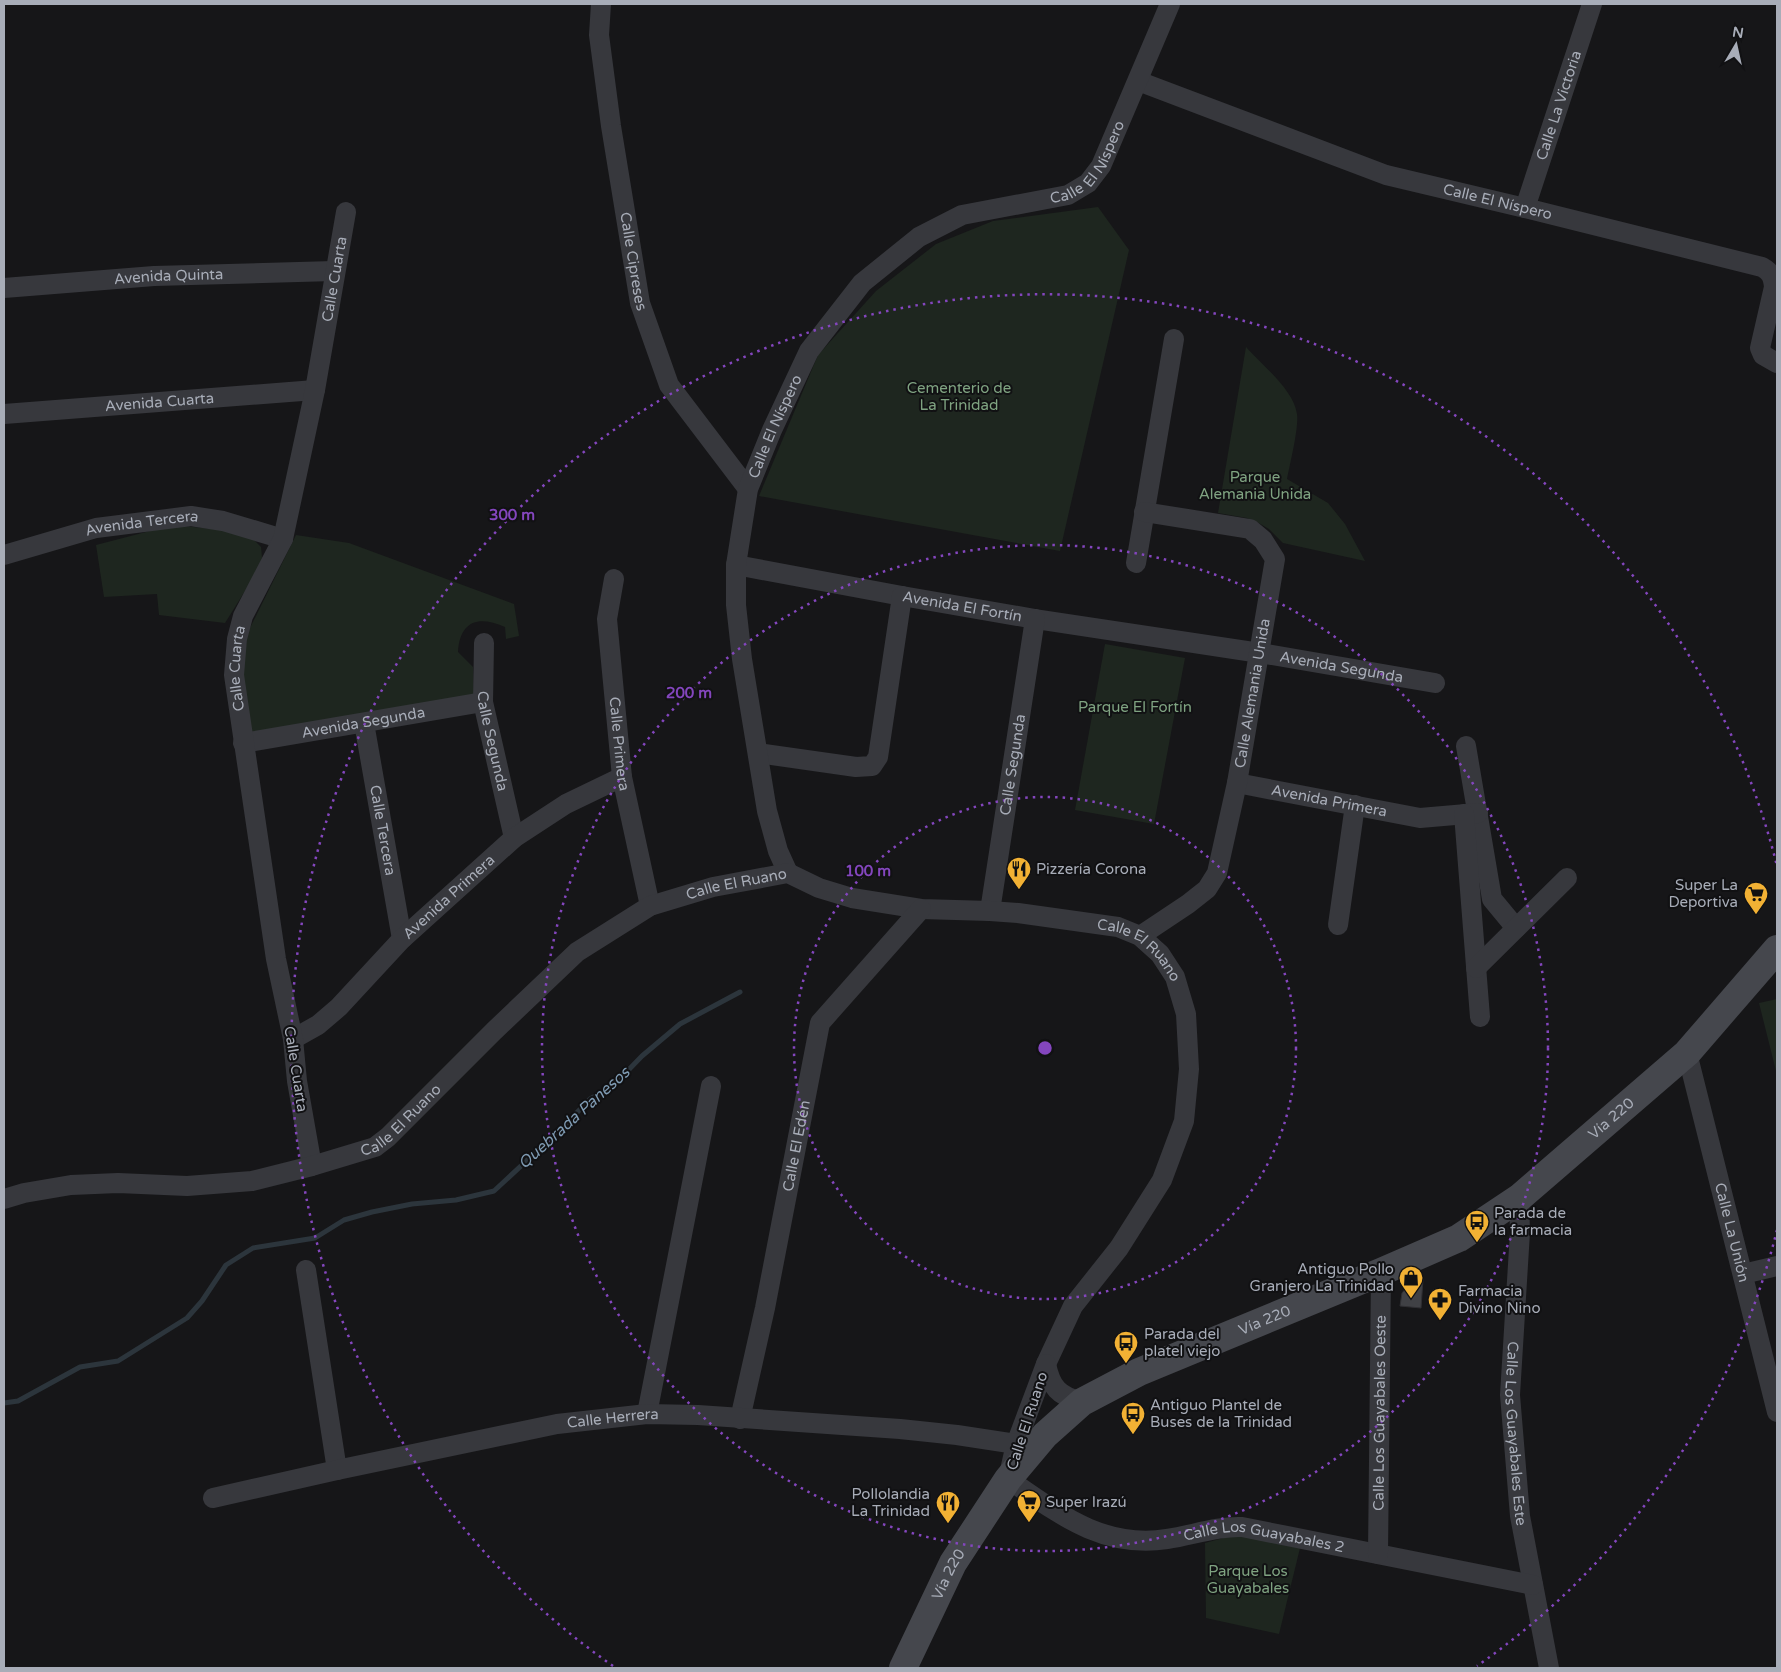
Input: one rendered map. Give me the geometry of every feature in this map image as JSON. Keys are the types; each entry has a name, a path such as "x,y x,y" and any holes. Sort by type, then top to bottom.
{"main road":[{"name":"Vía 220","path":"904,1668 953,1563 1008,1479 1045,1435 1082,1402 1140,1372 1459,1238 1519,1198 1687,1052 1777,949"}],"street":[{"name":"Calle Cipreses","path":"601,4 599,34 611,126 640,303 669,385 748,489"},
{"path":"1138,81 1170,4"},
{"name":"Calle La Victoria","path":"1525,208 1592,4"},
{"name":"Calle El Níspero","path":"788,873 778,851 767,811 742,659 736,605 736,565 748,489 772,430 809,351 862,283 919,237 962,215 1068,195 1088,183 1101,166 1138,81 1386,175 1762,267 1768,270 1774,279 1774,287 1760,348 1763,355 1777,363"},
{"name":"Calle Cuarta","path":"312,1166 297,1081 292,1039 276,959 234,675 237,639 243,616 283,539 315,390 334,271 346,212"},
{"name":"Avenida Quinta","path":"4,288 154,276 334,271"},
{"path":"1136,562 1174,339"},
{"name":"Avenida Cuarta","path":"4,414 315,390"},
{"name":"Calle Alemania Unida","path":"1140,936 1207,889 1217,873 1237,783 1275,559 1264,540 1250,529 1144,512"},
{"name":"Avenida Tercera","path":"4,555 96,528 191,516 224,521 283,539"},
{"name":"Avenida El Fortín","path":"736,565 1035,619 1189,642"},
{"name":"Calle Primera","path":"614,578 607,618 622,777 650,906"},
{"path":"758,752 856,767 872,766 878,757 902,596"},
{"name":"Calle Segunda","path":"990,911 1035,619"},
{"name":"Avenida Segunda","path":"1189,642 1435,683"},
{"name":"Calle Segunda","path":"484,643 483,702 514,838"},
{"name":"Avenida Segunda","path":"244,742 483,702"},
{"name":"Calle Tercera","path":"364,722 402,939"},
{"path":"1466,746 1471,813 1476,968 1480,1017"},
{"name":"Avenida Primera","path":"292,1039 318,1025 339,1007 402,939 514,838 566,804 622,777"},
{"name":"Avenida Primera","path":"1237,783 1420,818 1471,813"},
{"path":"1338,925 1355,805"},
{"path":"1471,813 1492,899 1516,928"},
{"name":"Calle El Ruano","path":"4,1199 24,1193 71,1185 118,1183 187,1186 252,1181 312,1166 375,1147 388,1138 494,1031 577,952 650,906 713,886 788,873 820,888 852,898 921,909 990,911 1118,927 1140,936 1160,954 1175,977 1186,1014 1189,1069 1184,1121 1162,1180 1119,1248 1074,1306 1046,1364 1016,1444 1008,1479"},
{"path":"1476,968 1567,878"},
{"name":"Calle El Edén","path":"740,1419 765,1308 820,1022 921,909"},
{"name":"Calle La Unión","path":"1687,1052 1777,1412"},
{"path":"647,1414 711,1086"},
{"name":"Calle Los Guayabales Este","path":"1519,1198 1520,1232 1510,1395 1520,1516 1549,1668"},
{"path":"1743,1274 1777,1266"},
{"path":"306,1270 337,1470"},
{"name":"Calle Los Guayabales Oeste","path":"1378,1554 1380,1272"},
{"name":"Calle El Ruano","path":"1046,1364 1049,1378 1056,1390 1068,1399 1082,1402"},
{"name":"Calle Herrera","path":"213,1498 557,1424 647,1414 957,1434 1016,1444"},
{"name":"Calle Los Guayabales 2","path":"1008,1479 1077,1524 1100,1533 1124,1539 1147,1542 1228,1526 1242,1527 1533,1585"}],"green space":[{"name":"Cementerio de La Trinidad","path":"1098,207 1129,250 1060,551 759,496 818,355 876,291 936,244 993,221"},
{"name":"Parque Alemania Unida","path":"1246,347 1284,387 1295,405 1297,428 1287,479 1328,503 1345,524 1365,561 1283,543 1269,529 1257,522 1247,518 1218,513"},
{"path":"173,525 223,530 253,539 261,547 262,558 255,575 225,623 159,615 157,594 104,597 96,545"},
{"path":"296,535 349,543 514,604 519,636 506,639 505,627 487,621 472,623 462,633 458,652 473,667 474,695 249,734 241,669 249,630"},
{"name":"Parque El Fortín","path":"1105,644 1185,658 1154,824 1075,810"},
{"path":"1777,999 1777,1075 1759,1003"},
{"name":"Parque Los Guayabales","path":"1234,1535 1301,1544 1279,1634 1206,1618 1205,1543"}],"building":[{"name":"Antiguo Pollo Granjero La Trinidad","path":"1423,1279 1421,1308 1400,1306 1402,1293 1407,1287"}],"waterway":[{"name":"Quebrada Panesos","path":"4,1403 18,1401 80,1367 118,1361 187,1318 202,1301 226,1265 253,1248 315,1238 344,1220 372,1212 412,1204 456,1200 494,1191 563,1127 590,1099 612,1087 642,1056 680,1024 740,992"}],"place":[{"name":"Pizzería Corona","path":"1019,890"},
{"name":"Super La Deportiva","path":"1756,915"},
{"name":"Parada de la farmacia","path":"1477,1243"},
{"name":"Antiguo Pollo Granjero La Trinidad","path":"1411,1299"},
{"name":"Farmacia Divino Nino","path":"1440,1321"},
{"name":"Parada del platel viejo","path":"1126,1364"},
{"name":"Antiguo Plantel de Buses de la Trinidad","path":"1133,1435"},
{"name":"Super Irazú","path":"1029,1523"},
{"name":"Pollolandia La Trinidad","path":"948,1524"}]}
